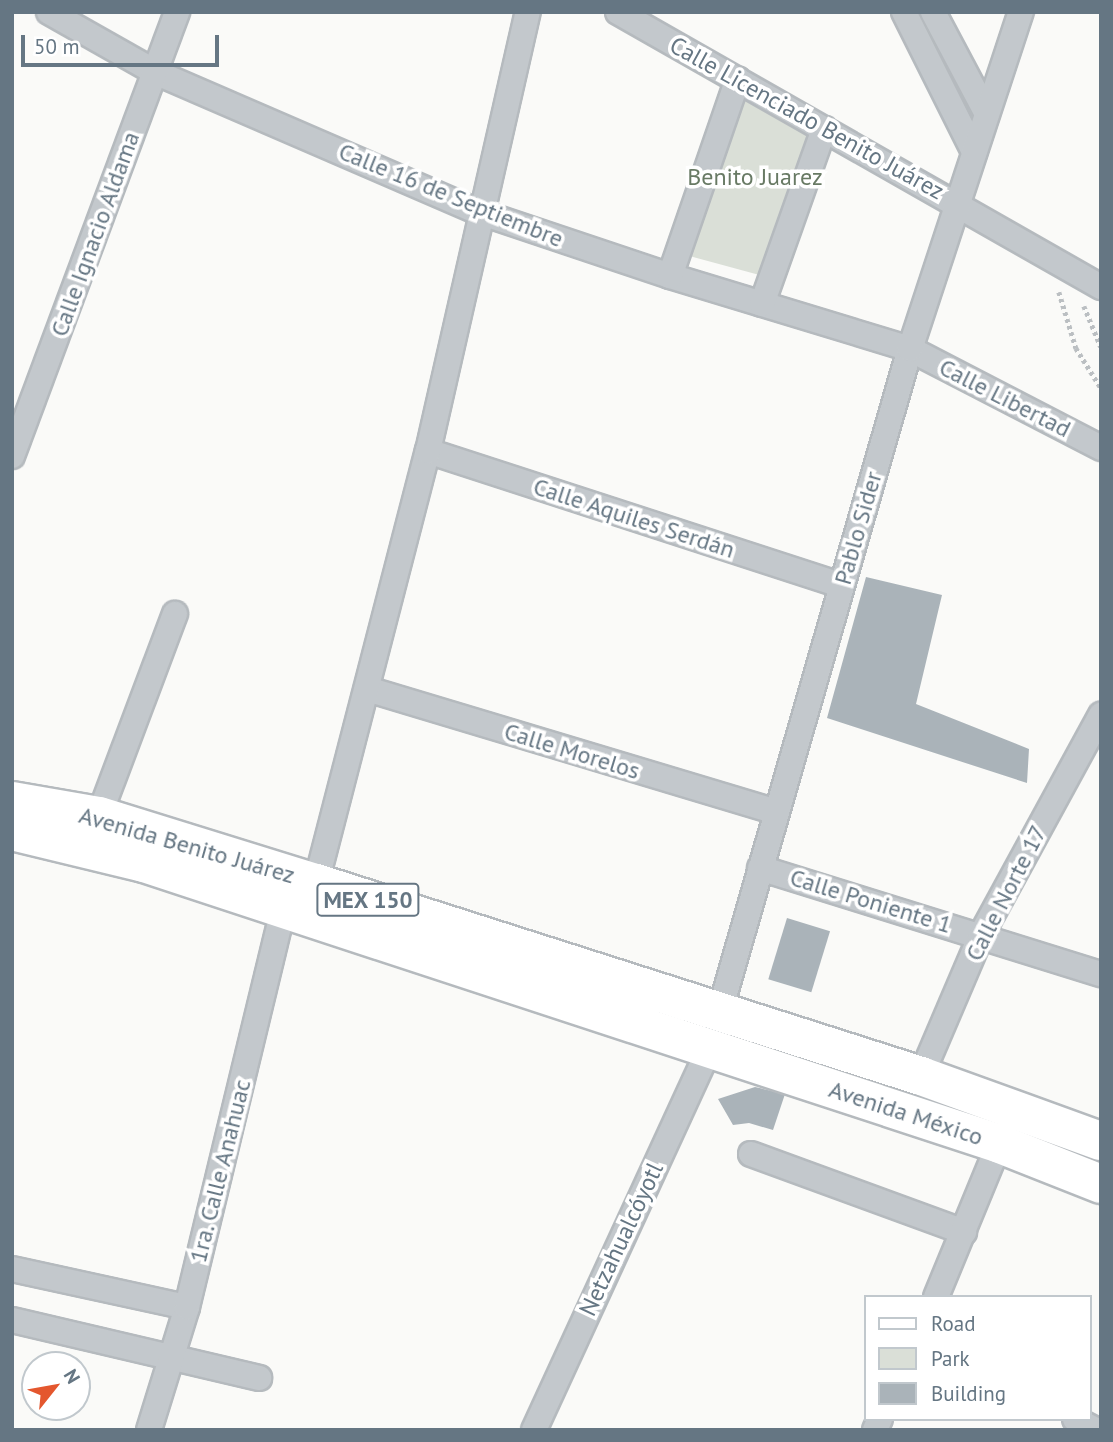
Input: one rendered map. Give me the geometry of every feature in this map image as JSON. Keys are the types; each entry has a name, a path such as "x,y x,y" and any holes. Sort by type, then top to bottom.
{"main road":[{"name":"Avenida Benito Juárez","path":"12,801 99,816 721,1011"},
{"name":"Avenida Benito Juárez","path":"12,831 144,863 709,1049"},
{"name":"Avenida México","path":"721,1011 921,1076 1101,1141"},
{"name":"Avenida México","path":"709,1049 1000,1144 1101,1184"}],"street":[{"name":"Calle 16 de Septiembre","path":"49,12 155,72 479,212 670,276 910,349"},
{"name":"Calle Ignacio Aldama","path":"12,456 177,12"},
{"path":"316,883 428,451 479,212 528,12"},
{"name":"Calle Licenciado Benito Juárez","path":"618,12 1101,287"},
{"path":"904,12 974,152"},
{"path":"933,12 986,114"},
{"name":"Pablo Sider","path":"709,1049 910,349 1021,12"},
{"path":"670,276 738,79"},
{"path":"762,304 824,129"},
{"name":"Calle Libertad","path":"910,349 1101,448"},
{"name":"Calle Aquiles Serdán","path":"428,451 841,585"},
{"path":"99,816 175,614"},
{"name":"Calle Morelos","path":"367,689 776,812"},
{"name":"Calle Norte 17","path":"921,1076 981,935 1101,715"},
{"name":"Calle Poniente 1","path":"760,868 1099,971"},
{"name":"1ra. Calle Anahuac","path":"149,1430 174,1357 187,1307 282,910"},
{"name":"Netzahualcóyotl","path":"534,1430 709,1049"},
{"path":"937,1295 1013,1109"},
{"path":"751,1154 964,1232"},
{"path":"12,1269 187,1307"},
{"path":"12,1320 259,1378"},
{"path":"1079,1421 1096,1430"}],"path":[{"path":"1049,258 1076,348 1101,388"}],"green space":[{"name":"Benito Juarez","path":"735,95 815,140 767,277 682,254"}],"building":[{"path":"866,577 942,595 916,704 1029,749 1027,783 827,718"},
{"path":"787,918 830,931 811,992 768,979"},
{"path":"755,1087 785,1094 773,1130 749,1123 733,1125 718,1099"}]}
